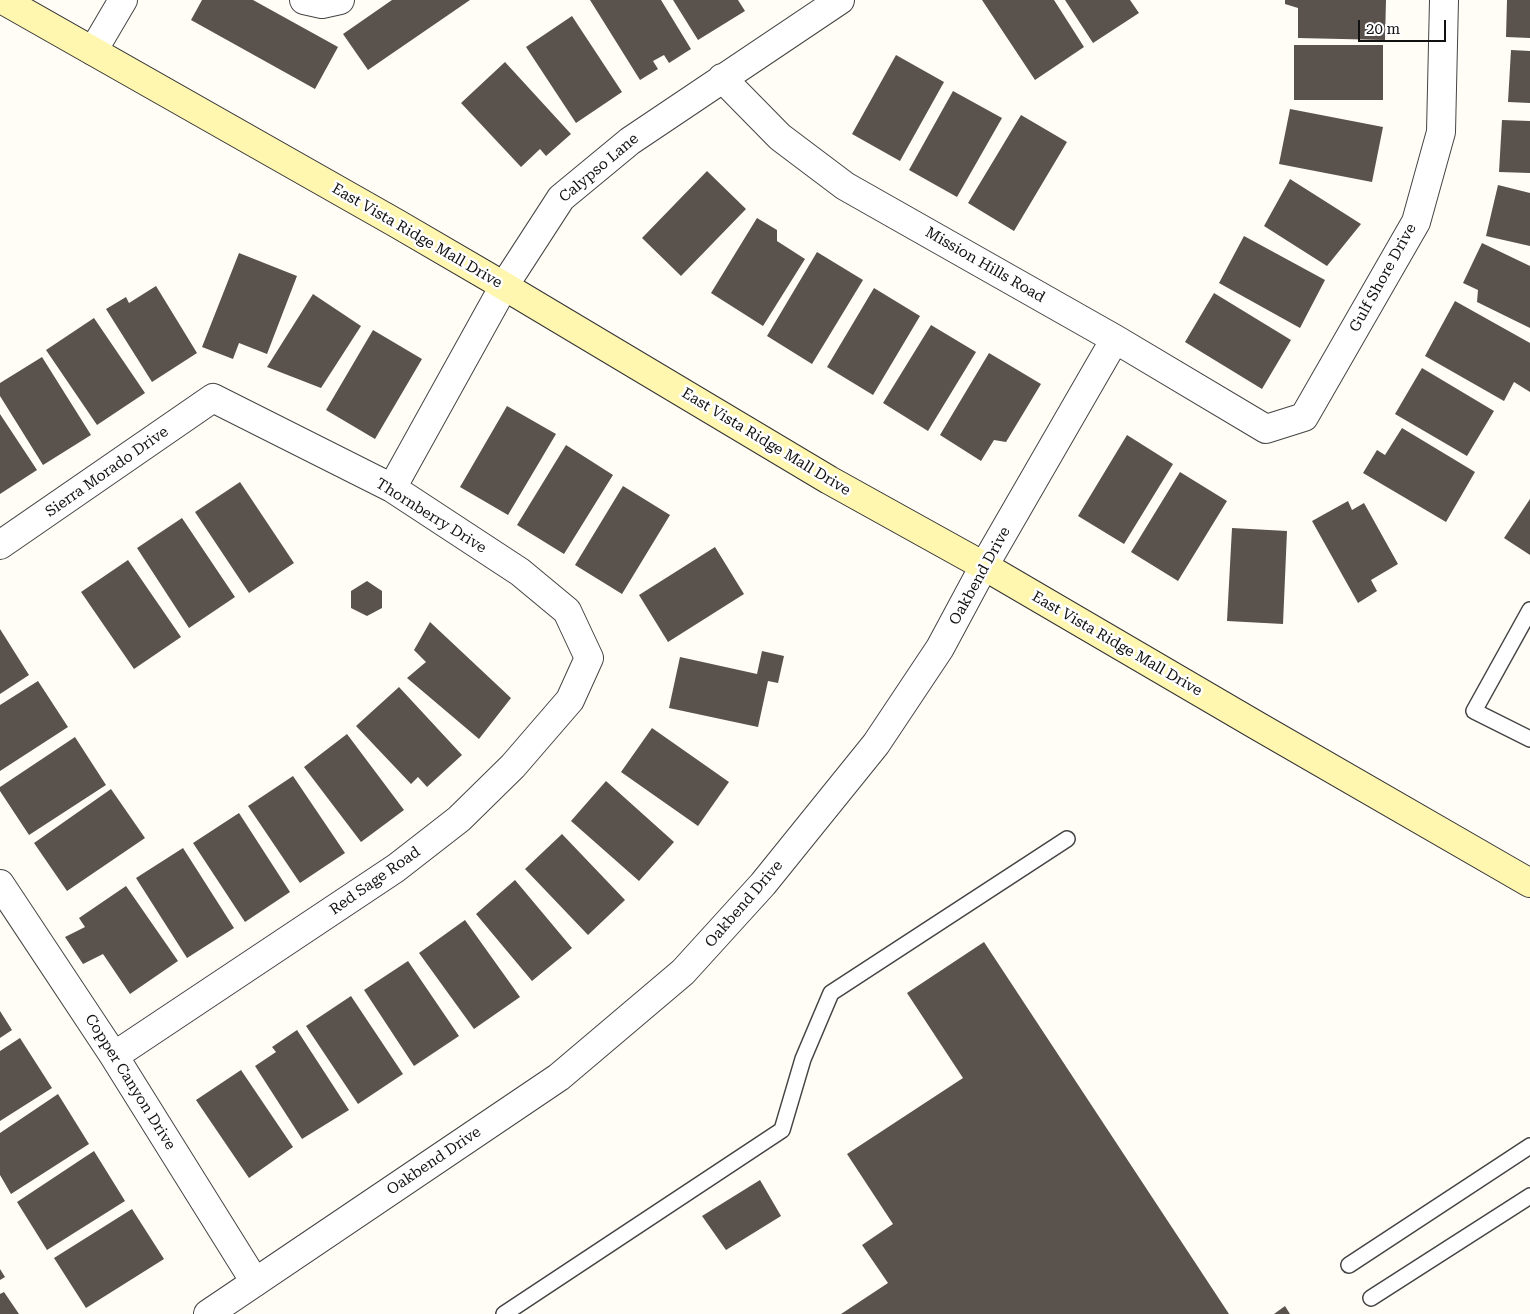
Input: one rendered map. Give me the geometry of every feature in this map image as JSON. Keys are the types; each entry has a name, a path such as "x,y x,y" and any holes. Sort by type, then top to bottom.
{"main road":[{"name":"East Vista Ridge Mall Drive","path":"3,0 504,286 829,480 984,566 1530,883"}],"street":[{"path":"93,51 123,0"},
{"path":"304,0 322,4 340,0"},
{"name":"Calypso Lane","path":"392,488 504,286 561,198 630,141 840,0"},
{"name":"Gulf Shore Drive","path":"1266,429 1304,417 1416,222 1441,132 1444,0"},
{"name":"Mission Hills Road","path":"722,78 780,136 845,186 1115,339 1266,429"},
{"name":"Oakbend Drive","path":"208,1314 559,1077 683,972 763,884 876,744 940,648 984,566 1115,339"},
{"name":"Thornberry Drive","path":"213,398 392,488 520,572 567,611 589,658"},
{"name":"Sierra Morado Drive","path":"0,545 213,398"},
{"name":"Red Sage Road","path":"114,1056 396,868 459,819 513,766 570,700 589,658"},
{"name":"Copper Canyon Drive","path":"0,884 114,1056 255,1282"}],"lane":[{"path":"1530,610 1474,711 1530,739"},
{"path":"504,1314 782,1130 803,1059 831,993 1067,839"},
{"path":"1349,1266 1530,1146"},
{"path":"1371,1298 1530,1196"}],"building":[{"path":"202,0 253,0 338,47 315,89 191,20"},
{"path":"392,0 470,0 368,70 343,34"},
{"path":"590,0 661,0 691,49 669,63 664,55 653,61 658,69 640,80"},
{"path":"673,0 738,0 745,11 698,40"},
{"path":"982,0 1054,0 1084,47 1035,80"},
{"path":"1065,0 1130,0 1139,13 1093,43"},
{"path":"1285,0 1386,0 1385,40 1298,38 1298,8 1285,4"},
{"path":"1507,0 1530,0 1530,38 1506,37"},
{"path":"572,16 622,92 576,123 526,47"},
{"path":"1294,45 1383,45 1383,100 1294,100"},
{"path":"1511,50 1530,51 1530,103 1508,102"},
{"path":"896,55 944,82 900,161 852,134"},
{"path":"505,62 571,134 546,156 540,149 521,167 461,103"},
{"path":"953,91 1002,118 957,197 909,170"},
{"path":"1290,109 1383,127 1372,182 1279,164"},
{"path":"1021,115 1067,142 1014,231 968,203"},
{"path":"1502,120 1530,121 1530,173 1499,172"},
{"path":"707,171 746,209 681,276 642,238"},
{"path":"1290,179 1361,224 1327,266 1264,226"},
{"path":"1498,185 1530,193 1530,246 1486,236"},
{"path":"757,218 777,230 777,241 805,259 763,326 711,293"},
{"path":"1244,236 1325,280 1300,328 1219,283"},
{"path":"1482,243 1530,266 1530,328 1477,302 1478,290 1463,283"},
{"path":"817,252 863,280 812,364 767,336"},
{"path":"239,253 297,276 267,354 239,343 233,359 202,347"},
{"path":"156,286 197,353 152,382 106,309 126,297 129,303"},
{"path":"874,288 920,316 873,395 827,367"},
{"path":"1214,293 1291,340 1262,389 1185,342"},
{"path":"313,294 361,326 321,388 267,367"},
{"path":"1455,301 1530,343 1530,392 1514,382 1504,401 1425,356"},
{"path":"94,318 145,393 97,425 46,350"},
{"path":"931,325 976,352 928,431 883,403"},
{"path":"373,330 422,359 375,439 326,410"},
{"path":"989,353 1041,384 1006,442 994,440 981,461 940,435"},
{"path":"42,357 91,435 43,465 0,396 0,383"},
{"path":"1422,368 1494,411 1467,456 1395,414"},
{"path":"507,406 556,434 508,515 460,487"},
{"path":"0,414 37,470 0,494"},
{"path":"1402,428 1475,472 1446,522 1363,473 1377,450 1385,455"},
{"path":"1127,435 1173,464 1124,544 1078,516"},
{"path":"566,445 613,475 564,554 517,525"},
{"path":"1180,472 1227,501 1178,581 1131,552"},
{"path":"240,482 294,563 249,593 195,512"},
{"path":"623,486 670,515 622,594 575,565"},
{"path":"1530,499 1530,555 1504,538"},
{"path":"1348,501 1352,510 1364,503 1398,564 1371,580 1377,591 1358,603 1312,521"},
{"path":"182,518 235,597 189,628 137,548"},
{"path":"1232,528 1287,531 1283,624 1227,621"},
{"path":"715,547 744,594 668,642 639,595"},
{"path":"128,560 181,637 134,669 81,592"},
{"path":"367,581 382,591 382,608 367,616 351,608 351,591"},
{"path":"430,622 511,698 479,739 407,678 426,662 414,650"},
{"path":"0,629 29,675 0,694"},
{"path":"762,651 784,656 778,683 768,681 758,727 669,708 680,657 757,674"},
{"path":"38,681 68,727 0,771 0,705"},
{"path":"399,687 462,755 427,787 418,777 411,784 356,726"},
{"path":"652,728 729,782 698,826 621,772"},
{"path":"347,734 404,810 361,842 304,767"},
{"path":"75,737 106,785 29,835 0,791 0,787"},
{"path":"293,776 345,853 300,883 248,806"},
{"path":"606,781 674,842 639,881 571,821"},
{"path":"111,789 145,838 67,891 34,843"},
{"path":"239,813 290,892 245,922 193,843"},
{"path":"562,834 625,900 588,935 525,869"},
{"path":"183,848 234,928 187,958 136,878"},
{"path":"515,880 572,948 532,981 476,914"},
{"path":"126,886 178,961 130,994 103,954 83,964 65,937 85,927 79,918"},
{"path":"465,920 520,997 474,1029 419,953"},
{"path":"984,942 1229,1314 841,1314 888,1283 862,1245 893,1224 847,1154 963,1078 907,993"},
{"path":"408,961 459,1036 414,1066 364,990"},
{"path":"351,996 403,1074 358,1104 306,1026"},
{"path":"0,1011 12,1030 0,1038"},
{"path":"297,1030 349,1110 302,1139 255,1066 276,1052 272,1047"},
{"path":"20,1038 52,1088 0,1121 0,1051"},
{"path":"241,1070 293,1147 249,1178 196,1100"},
{"path":"58,1094 89,1144 11,1194 0,1175 0,1133"},
{"path":"94,1151 125,1201 47,1250 17,1202"},
{"path":"760,1180 781,1216 726,1250 702,1216"},
{"path":"132,1209 164,1259 86,1308 54,1258"},
{"path":"0,1269 5,1277 0,1280"},
{"path":"4,1292 19,1314 0,1314 0,1294"},
{"path":"1285,1306 1290,1314 1274,1314"}]}
